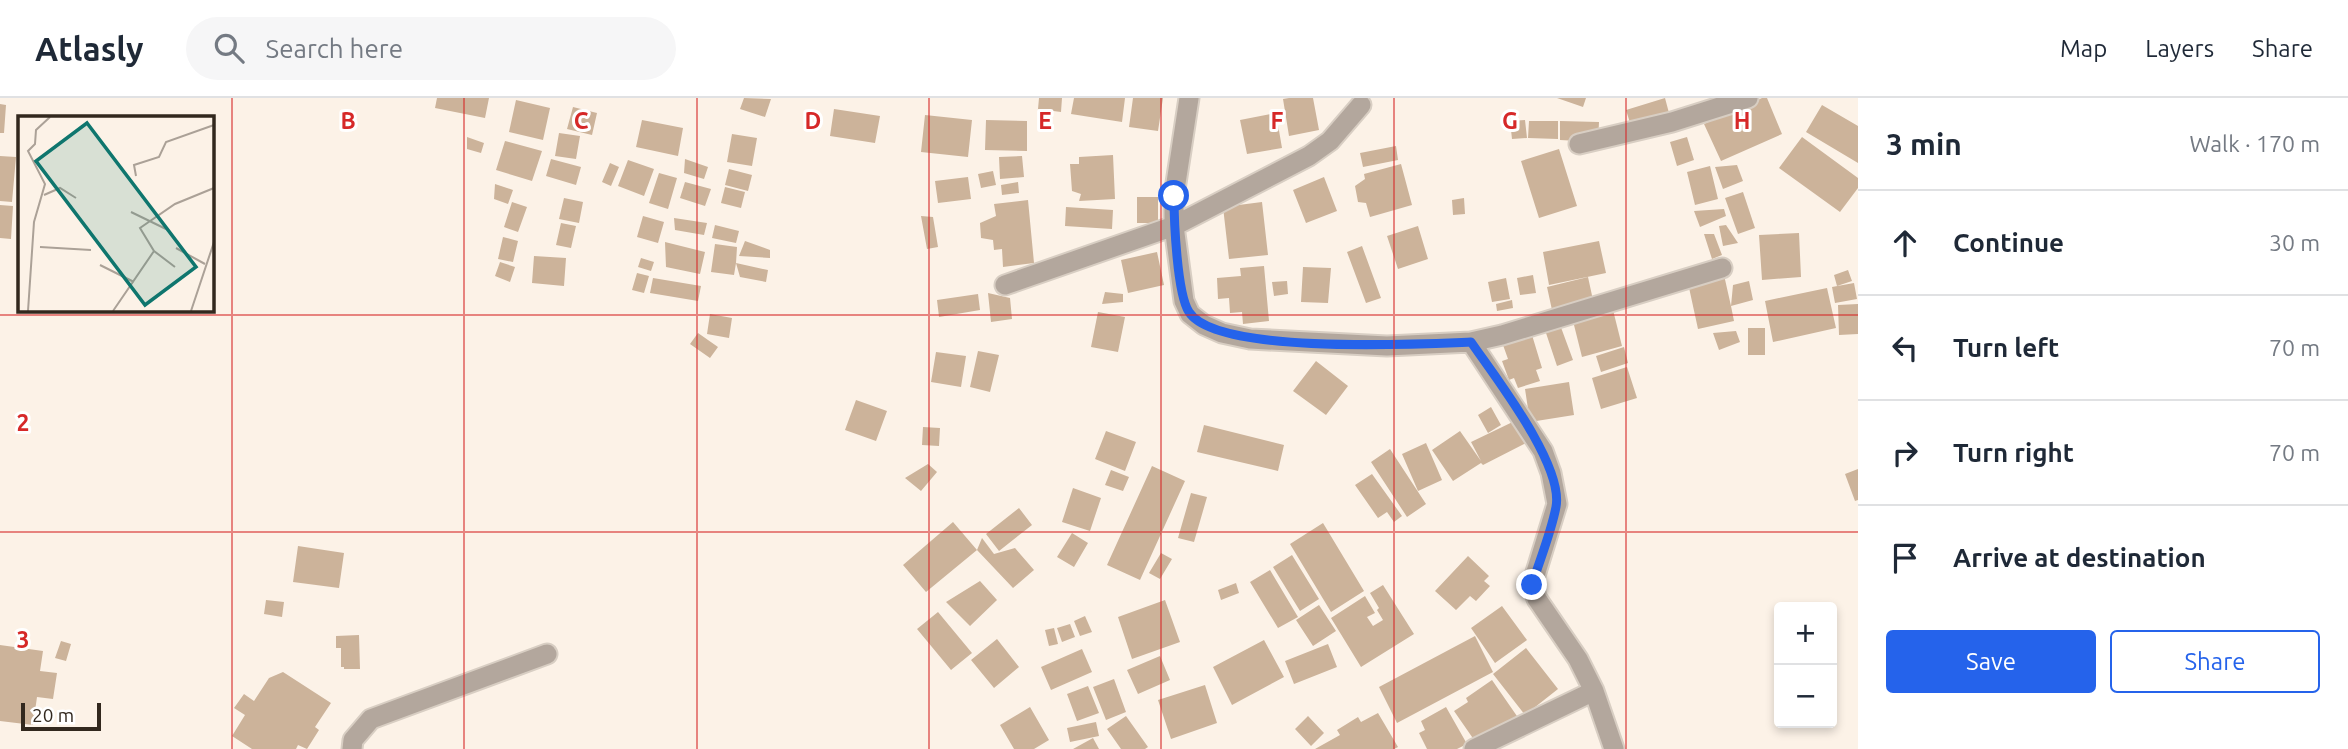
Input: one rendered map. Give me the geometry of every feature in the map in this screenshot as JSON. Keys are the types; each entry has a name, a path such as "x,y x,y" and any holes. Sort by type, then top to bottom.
{"street":[{"path":"1189,98 1174,196 1174,226 1184,301 1190,314 1204,325 1222,333 1250,339 1387,346 1471,342 1722,268"},
{"path":"1579,144 1672,122 1748,98"},
{"path":"1005,285 1174,226 1308,156 1330,141 1361,105"},
{"path":"1471,342 1521,414 1543,451 1551,472 1557,505 1532,585 1537,599 1578,659 1594,691 1614,749"},
{"path":"352,749 353,740 371,719 547,654"},
{"path":"1474,749 1594,691"}],"building":[{"path":"437,98 489,98 485,118 435,108"},
{"path":"744,98 771,99 765,117 740,109"},
{"path":"1039,98 1062,98 1061,112 1038,109"},
{"path":"1074,98 1125,98 1122,122 1071,114"},
{"path":"1133,98 1163,98 1158,131 1129,127"},
{"path":"1313,98 1319,130 1289,136 1283,99"},
{"path":"1557,98 1586,98 1583,107"},
{"path":"1665,98 1669,113 1631,126 1626,110"},
{"path":"1767,98 1782,134 1721,161 1704,124"},
{"path":"516,100 550,108 543,140 509,132"},
{"path":"0,104 6,105 4,133 0,133"},
{"path":"1822,105 1858,126 1858,163 1806,132"},
{"path":"573,107 597,113 592,135 567,129"},
{"path":"834,109 880,116 875,143 830,136"},
{"path":"1276,113 1282,148 1247,154 1240,120"},
{"path":"925,115 972,120 968,157 921,152"},
{"path":"642,120 683,128 678,156 636,147"},
{"path":"986,120 1027,121 1027,151 985,150"},
{"path":"1525,120 1527,138 1512,139 1510,121"},
{"path":"1529,121 1558,121 1558,139 1528,138"},
{"path":"1560,121 1599,122 1598,142 1560,140"},
{"path":"559,133 580,136 576,159 555,156"},
{"path":"732,134 757,138 752,166 727,162"},
{"path":"467,137 484,143 481,153 467,149"},
{"path":"1687,137 1694,160 1677,166 1670,142"},
{"path":"1802,137 1858,178 1858,188 1840,212 1779,168"},
{"path":"505,141 542,151 532,181 496,170"},
{"path":"1396,146 1398,160 1363,167 1360,153"},
{"path":"1559,149 1577,206 1539,218 1521,161"},
{"path":"1113,155 1115,199 1079,201 1081,194 1072,191 1070,164 1079,164 1079,157"},
{"path":"0,156 16,157 12,202 0,201"},
{"path":"1022,156 1024,177 1000,179 999,157"},
{"path":"551,159 581,167 576,185 546,176"},
{"path":"685,159 708,167 704,179 684,173"},
{"path":"628,160 654,169 644,196 618,186"},
{"path":"610,163 619,167 611,186 602,182"},
{"path":"1401,164 1412,205 1370,217 1366,203 1358,202 1355,186 1365,179 1364,174"},
{"path":"1737,165 1743,181 1723,189 1715,167"},
{"path":"1710,166 1718,199 1695,205 1687,172"},
{"path":"729,169 752,175 748,191 725,185"},
{"path":"993,171 996,185 981,188 978,174"},
{"path":"659,173 677,178 668,209 649,203"},
{"path":"968,177 971,199 938,203 935,181"},
{"path":"1324,177 1337,211 1306,223 1293,190"},
{"path":"685,182 711,189 705,206 680,198"},
{"path":"1018,182 1019,193 1002,195 1001,185"},
{"path":"495,184 513,190 508,204 494,199"},
{"path":"725,187 745,192 741,208 721,203"},
{"path":"1743,192 1755,228 1738,234 1725,198"},
{"path":"1137,197 1158,197 1158,223 1137,223"},
{"path":"564,198 583,202 579,223 559,219"},
{"path":"1464,198 1465,214 1453,215 1452,200"},
{"path":"1028,200 1034,263 1003,267 1002,249 994,250 993,240 981,238 980,223 996,216 994,204"},
{"path":"512,202 527,207 518,232 504,227"},
{"path":"1262,202 1268,255 1229,259 1223,207"},
{"path":"0,205 13,206 11,239 0,238"},
{"path":"1066,207 1113,210 1112,229 1065,226"},
{"path":"1724,209 1726,216 1700,227 1694,211"},
{"path":"643,216 664,222 658,243 637,237"},
{"path":"921,216 933,217 938,247 927,249"},
{"path":"674,218 707,223 704,235 675,230"},
{"path":"561,223 576,226 571,248 556,245"},
{"path":"715,225 739,231 736,243 712,238"},
{"path":"1726,225 1738,243 1723,246 1719,226"},
{"path":"1418,226 1428,259 1398,269 1387,236"},
{"path":"1799,233 1801,277 1762,280 1759,235"},
{"path":"1704,234 1714,234 1722,255 1712,259"},
{"path":"503,237 518,241 513,262 498,259"},
{"path":"745,241 770,250 770,258 739,256"},
{"path":"1599,241 1606,273 1549,285 1543,252"},
{"path":"665,242 705,252 700,274 666,267"},
{"path":"715,244 737,247 734,275 711,272"},
{"path":"1362,246 1381,298 1366,303 1347,252"},
{"path":"1157,252 1164,285 1128,293 1121,260"},
{"path":"534,256 566,258 564,286 532,283"},
{"path":"641,258 654,262 651,271 638,267"},
{"path":"500,262 515,267 510,282 495,276"},
{"path":"736,263 768,270 766,282 740,277"},
{"path":"1264,266 1269,321 1243,324 1242,312 1230,313 1229,298 1218,299 1217,278 1241,276 1240,268"},
{"path":"1303,267 1331,268 1328,303 1301,302"},
{"path":"1848,270 1852,281 1837,286 1834,275"},
{"path":"637,273 649,276 644,293 632,290"},
{"path":"1533,275 1536,293 1520,295 1517,278"},
{"path":"1724,275 1734,321 1698,329 1688,283"},
{"path":"1588,277 1593,300 1552,310 1547,287"},
{"path":"653,278 701,286 698,301 650,293"},
{"path":"1506,278 1510,299 1492,302 1488,282"},
{"path":"1287,281 1288,294 1274,296 1272,282"},
{"path":"1749,281 1753,300 1731,306 1733,285"},
{"path":"1854,283 1857,299 1835,303 1832,287"},
{"path":"1827,288 1836,328 1773,342 1765,301"},
{"path":"1105,292 1123,294 1123,302 1102,304"},
{"path":"988,293 1010,298 1012,319 991,322"},
{"path":"978,294 980,310 939,317 937,300"},
{"path":"1512,300 1513,308 1497,311 1496,304"},
{"path":"1858,304 1858,334 1839,335 1838,305"},
{"path":"1613,310 1622,346 1582,357 1573,321"},
{"path":"1098,312 1125,317 1118,352 1091,347"},
{"path":"710,314 732,318 729,338 707,334"},
{"path":"1559,322 1573,360 1557,366 1544,327"},
{"path":"1748,328 1765,328 1765,355 1748,355"},
{"path":"1736,331 1740,342 1719,350 1713,333"},
{"path":"698,333 718,347 710,358 690,344"},
{"path":"1532,335 1542,368 1536,370 1540,381 1518,388 1514,378 1509,380 1502,361 1508,359 1503,345"},
{"path":"1624,347 1628,363 1601,372 1596,356"},
{"path":"978,351 999,355 990,392 970,387"},
{"path":"936,352 966,356 961,387 931,382"},
{"path":"1316,361 1348,386 1326,415 1293,391"},
{"path":"1627,367 1637,398 1601,409 1592,378"},
{"path":"1569,382 1574,415 1530,422 1525,389"},
{"path":"856,400 887,411 876,441 845,430"},
{"path":"1491,407 1501,425 1488,433 1478,415"},
{"path":"1523,417 1534,439 1483,465 1481,463 1453,481 1432,450 1460,431 1481,461 1471,442"},
{"path":"1204,425 1284,445 1278,471 1197,452"},
{"path":"923,427 940,428 939,446 922,445"},
{"path":"1106,431 1136,442 1125,471 1095,459"},
{"path":"1426,443 1442,480 1418,491 1402,454"},
{"path":"1390,449 1426,504 1407,517 1371,462"},
{"path":"928,464 937,472 921,491 905,478"},
{"path":"1152,466 1185,481 1140,580 1107,565"},
{"path":"1858,469 1858,500 1855,501 1845,474"},
{"path":"1111,470 1129,477 1123,491 1105,485"},
{"path":"1372,474 1402,516 1394,522 1387,512 1378,518 1355,485"},
{"path":"1073,488 1101,498 1090,531 1062,522"},
{"path":"1191,493 1207,497 1194,542 1178,538"},
{"path":"1019,508 1032,525 999,551 986,534"},
{"path":"953,522 977,550 926,592 903,565"},
{"path":"1323,523 1364,591 1331,612 1290,544"},
{"path":"1072,533 1088,543 1074,567 1057,557"},
{"path":"982,538 994,554 1015,548 1034,570 1013,588 977,550"},
{"path":"298,546 344,553 339,588 293,582"},
{"path":"1161,553 1172,559 1160,579 1149,573"},
{"path":"1292,555 1319,599 1300,611 1273,567"},
{"path":"1468,556 1489,576 1484,581 1490,586 1476,601 1470,596 1456,610 1435,591"},
{"path":"1270,570 1298,617 1278,628 1250,582"},
{"path":"980,581 997,600 970,626 946,602"},
{"path":"1236,583 1239,593 1221,600 1218,590"},
{"path":"1383,585 1414,634 1361,667 1331,618 1365,596 1375,613 1367,617 1373,626 1383,620 1370,593"},
{"path":"266,600 284,602 282,617 264,614"},
{"path":"1165,600 1180,642 1132,659 1118,617"},
{"path":"1319,605 1336,631 1313,646 1296,620"},
{"path":"1502,606 1527,640 1495,663 1471,628"},
{"path":"938,612 972,653 951,670 917,629"},
{"path":"1085,616 1092,632 1080,636 1074,621"},
{"path":"1070,624 1075,637 1062,642 1057,628"},
{"path":"1054,628 1058,644 1049,646 1045,630"},
{"path":"359,635 360,669 344,669 341,667 341,648 336,648 336,636"},
{"path":"1475,636 1493,672 1397,723 1379,687"},
{"path":"997,639 1019,667 994,688 971,660"},
{"path":"1264,640 1284,677 1232,705 1213,667"},
{"path":"61,641 71,644 66,661 55,658"},
{"path":"1328,644 1337,667 1294,684 1285,661"},
{"path":"0,645 43,651 40,671 57,673 53,699 37,697 33,725 0,721"},
{"path":"1526,648 1558,689 1525,715 1493,674"},
{"path":"1082,649 1092,672 1051,690 1041,667"},
{"path":"1160,656 1170,680 1138,694 1127,670"},
{"path":"283,672 331,703 315,727 319,730 307,749 298,745 296,749 252,749 232,736 245,715 234,708 244,694 254,701 269,678"},
{"path":"1114,679 1126,712 1106,720 1093,687"},
{"path":"1492,680 1519,719 1479,747 1454,711 1468,702 1466,698"},
{"path":"1205,685 1217,723 1171,739 1158,700"},
{"path":"1088,686 1099,713 1077,721 1067,694"},
{"path":"1030,707 1049,740 1034,749 1014,749 1000,725"},
{"path":"1446,707 1467,744 1457,749 1427,749 1419,733 1425,730 1421,721"},
{"path":"1378,713 1398,747 1315,749 1340,735 1337,730 1358,717 1361,722"},
{"path":"1126,716 1148,747 1145,749 1121,749 1107,729"},
{"path":"1308,716 1324,733 1311,746 1295,729"},
{"path":"1096,722 1099,736 1070,742 1067,728"},
{"path":"1093,738 1099,749 1073,749"}],"route":[{"path":"1174,196 1174,226 1184,301 1190,314 1204,325 1222,333 1250,339 1387,346 1471,342 1521,414 1543,451 1551,472 1557,505 1532,585"}]}
